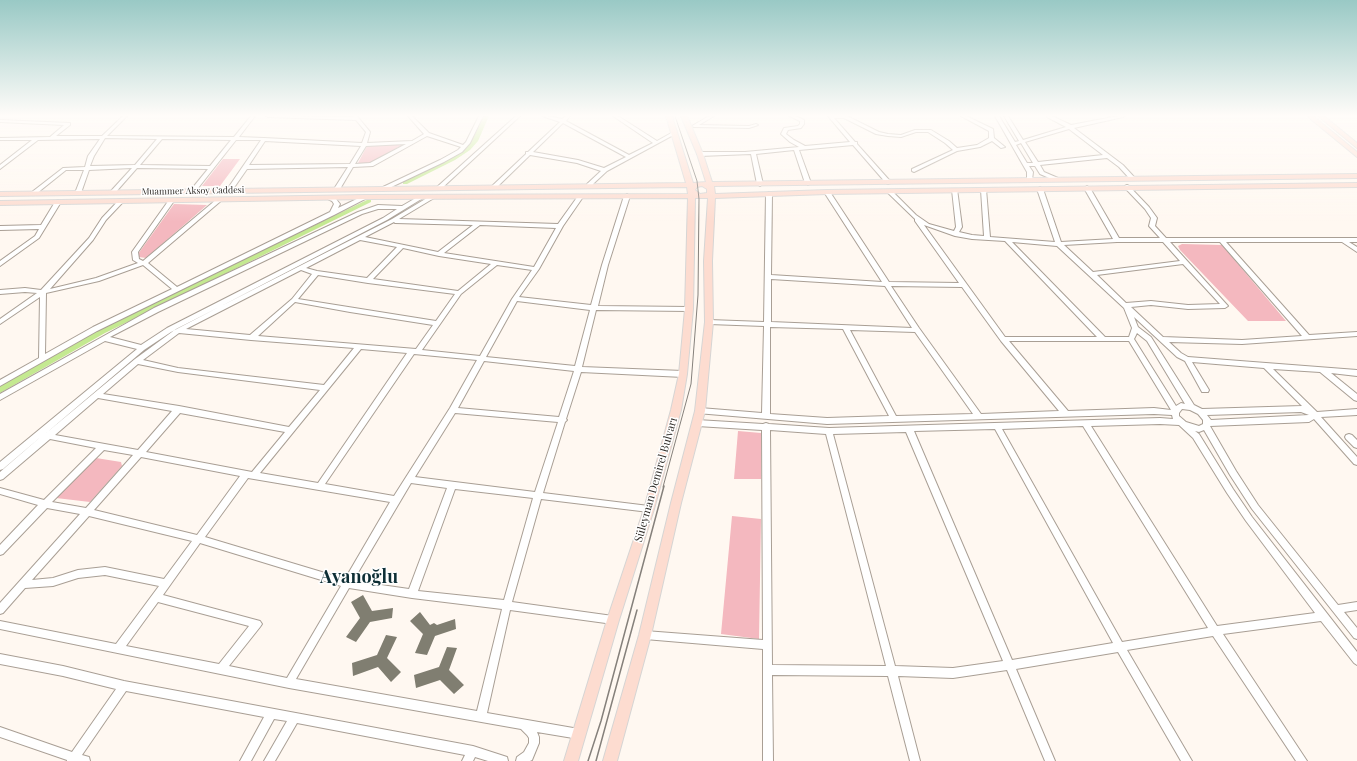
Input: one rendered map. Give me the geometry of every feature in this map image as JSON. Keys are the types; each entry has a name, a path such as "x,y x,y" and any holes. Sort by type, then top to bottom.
{"main road":[{"name":"Süleyman Demirel Bulvarı","path":"683,152 701,190"},
{"name":"Süleyman Demirel Bulvarı","path":"610,761 645,636 676,503 700,411 709,322 708,260 701,190 700,154"},
{"path":"701,190 746,184 1357,176"},
{"path":"746,184 740,185 737,190 742,194 748,195"},
{"path":"701,190 748,195 827,192 1127,187 1357,185"},
{"name":"Muammer Aksoy Caddesi","path":"0,194 385,188 658,186 701,190"},
{"path":"657,196 666,192 665,189 658,186"},
{"path":"365,198 385,188"},
{"name":"Muammer Aksoy Caddesi","path":"1,204 330,198 657,196 701,190"},
{"name":"Süleyman Demirel Bulvarı","path":"571,761 613,620 649,509 676,410 683,374 689,309 692,209 701,190"}],"street":[{"path":"0,167 20,152"},
{"path":"78,193 94,152"},
{"path":"113,192 149,152"},
{"path":"193,191 225,152"},
{"path":"229,190 256,152"},
{"path":"337,189 359,152"},
{"path":"245,167 371,165 396,152"},
{"path":"385,188 442,161 457,152"},
{"path":"439,188 479,152"},
{"path":"619,152 629,157"},
{"path":"590,187 590,184 605,170 640,152"},
{"path":"700,154 769,152"},
{"path":"797,152 808,183"},
{"path":"862,152 888,182"},
{"path":"914,170 953,152"},
{"path":"1018,152 1030,172 1029,180"},
{"path":"1028,152 1042,173 1056,179"},
{"path":"1102,152 1121,166 1132,178"},
{"path":"493,188 528,153 578,162 605,170"},
{"path":"753,153 760,184"},
{"path":"1026,165 1108,156"},
{"path":"34,194 65,169 136,166 212,168"},
{"path":"1126,305 1151,303 1188,306 1225,306 1152,226 1154,218 1147,208 1127,187"},
{"path":"1087,188 1117,240"},
{"path":"1040,189 1059,244 1179,355 1187,359 1357,373"},
{"path":"955,190 959,227 955,234"},
{"path":"984,190 987,238"},
{"path":"890,191 914,216 1003,339 1066,414"},
{"path":"827,192 917,330 979,417"},
{"path":"766,416 769,194"},
{"path":"481,716 507,605 538,496 578,368 595,308 605,265 627,196"},
{"path":"0,467 142,348 186,320 385,219 421,197"},
{"path":"0,477 137,361 178,332 394,220 432,197"},
{"path":"289,683 396,500 453,410 515,299 536,269 560,226 580,197"},
{"path":"330,198 337,204 332,214"},
{"path":"0,383 95,329 365,198"},
{"path":"0,292 25,290 42,292 97,280 144,263 218,200"},
{"path":"0,322 42,292 91,239 104,219 121,201"},
{"path":"171,201 135,252 136,260 144,263 177,290"},
{"path":"0,264 37,237 58,202"},
{"path":"0,397 156,310 360,213 378,207 404,208"},
{"path":"914,216 927,225 955,234 1059,244 1117,240 1357,240"},
{"path":"394,220 560,226"},
{"path":"438,254 478,224"},
{"path":"0,228 43,227"},
{"path":"360,238 438,254 536,269"},
{"path":"1007,240 1103,339"},
{"path":"1343,240 1357,250"},
{"path":"1222,241 1307,337"},
{"path":"368,281 401,247"},
{"path":"320,486 414,352 459,292 496,262"},
{"path":"1093,274 1184,262"},
{"path":"300,268 316,273 368,281 459,292"},
{"path":"251,338 294,300 316,273"},
{"path":"769,277 888,284 964,285"},
{"path":"42,292 42,358"},
{"path":"515,299 595,308 689,309"},
{"path":"294,300 436,323"},
{"path":"1126,305 1135,328 1149,339 1191,407"},
{"path":"709,322 768,326 917,330"},
{"path":"846,328 894,419"},
{"path":"1131,339 1135,328"},
{"path":"178,332 482,358 578,368 683,374"},
{"path":"1149,339 1242,342 1357,334"},
{"path":"104,338 142,348"},
{"path":"1003,339 1131,339"},
{"path":"1131,339 1175,411 1176,417 1196,436 1230,491 1250,519 1357,660"},
{"path":"118,649 199,539 250,475 291,430 359,347"},
{"path":"1187,359 1205,390"},
{"path":"137,361 178,370 324,388"},
{"path":"1266,366 1315,415 1357,462"},
{"path":"1321,370 1357,398"},
{"path":"96,395 291,430"},
{"path":"700,411 827,421 1175,411 1181,406 1191,407 1205,415 1207,424 1233,473 1256,507 1357,635"},
{"path":"0,610 179,409"},
{"path":"1201,412 1302,409 1315,415 1357,412"},
{"path":"453,410 563,420"},
{"path":"697,423 829,431 1160,421 1182,423 1199,429 1207,424 1309,419 1315,415"},
{"path":"1086,424 1215,631 1302,761"},
{"path":"766,426 769,670 768,761"},
{"path":"997,426 1120,647 1187,761"},
{"path":"909,429 1050,761"},
{"path":"829,431 915,761"},
{"path":"47,436 250,475 396,500"},
{"path":"1349,437 1357,445"},
{"path":"0,551 103,446"},
{"path":"410,480 649,509"},
{"path":"412,594 452,486"},
{"path":"0,491 45,504 87,512 199,539 347,584 613,620"},
{"path":"24,584 53,582 78,574 105,571 166,584"},
{"path":"156,597 257,624 221,669"},
{"path":"1337,609 1357,606"},
{"path":"769,670 953,673 1215,631 1323,616"},
{"path":"0,625 289,683 579,734"},
{"path":"645,636 768,645"},
{"path":"0,659 63,671 124,686 473,751 503,761"},
{"path":"0,732 78,760 124,686"},
{"path":"245,761 271,714"},
{"path":"269,761 294,718"},
{"path":"520,761 528,756 534,743 534,737 531,731 522,724"},
{"path":"467,761 473,751"}],"shaded area":[{"path":"364,152 391,152 370,163 358,163"},
{"path":"223,159 240,159 220,186 202,186"},
{"path":"174,204 207,205 146,258 139,257 138,254"},
{"path":"1182,244 1222,245 1286,321 1248,321 1180,250 1178,246"},
{"path":"738,431 761,433 761,479 734,479"},
{"path":"96,458 121,462 122,466 90,502 56,498"},
{"path":"732,516 761,519 759,639 721,634"}],"building":[{"path":"363,595 372,611 393,608 392,618 370,622 356,642 346,637 360,618 351,602"},
{"path":"420,612 430,625 434,623 437,625 455,619 456,629 435,636 427,655 415,653 423,634 410,621"},
{"path":"386,635 397,637 387,658 401,672 391,682 378,667 353,676 352,663 377,655"},
{"path":"447,647 457,648 449,670 464,685 454,694 440,680 416,688 414,675 439,667"}],"waterway":[{"path":"405,183 453,159 464,152"},
{"path":"0,390 102,331 369,201"}],"tram line":[{"path":"663,487 691,384 698,295 699,199 697,181 687,152"},
{"path":"588,761 601,721 664,486"},
{"path":"596,761 637,610"}],"district":[{"name":"Ayanoğlu","path":"359,577"}]}
